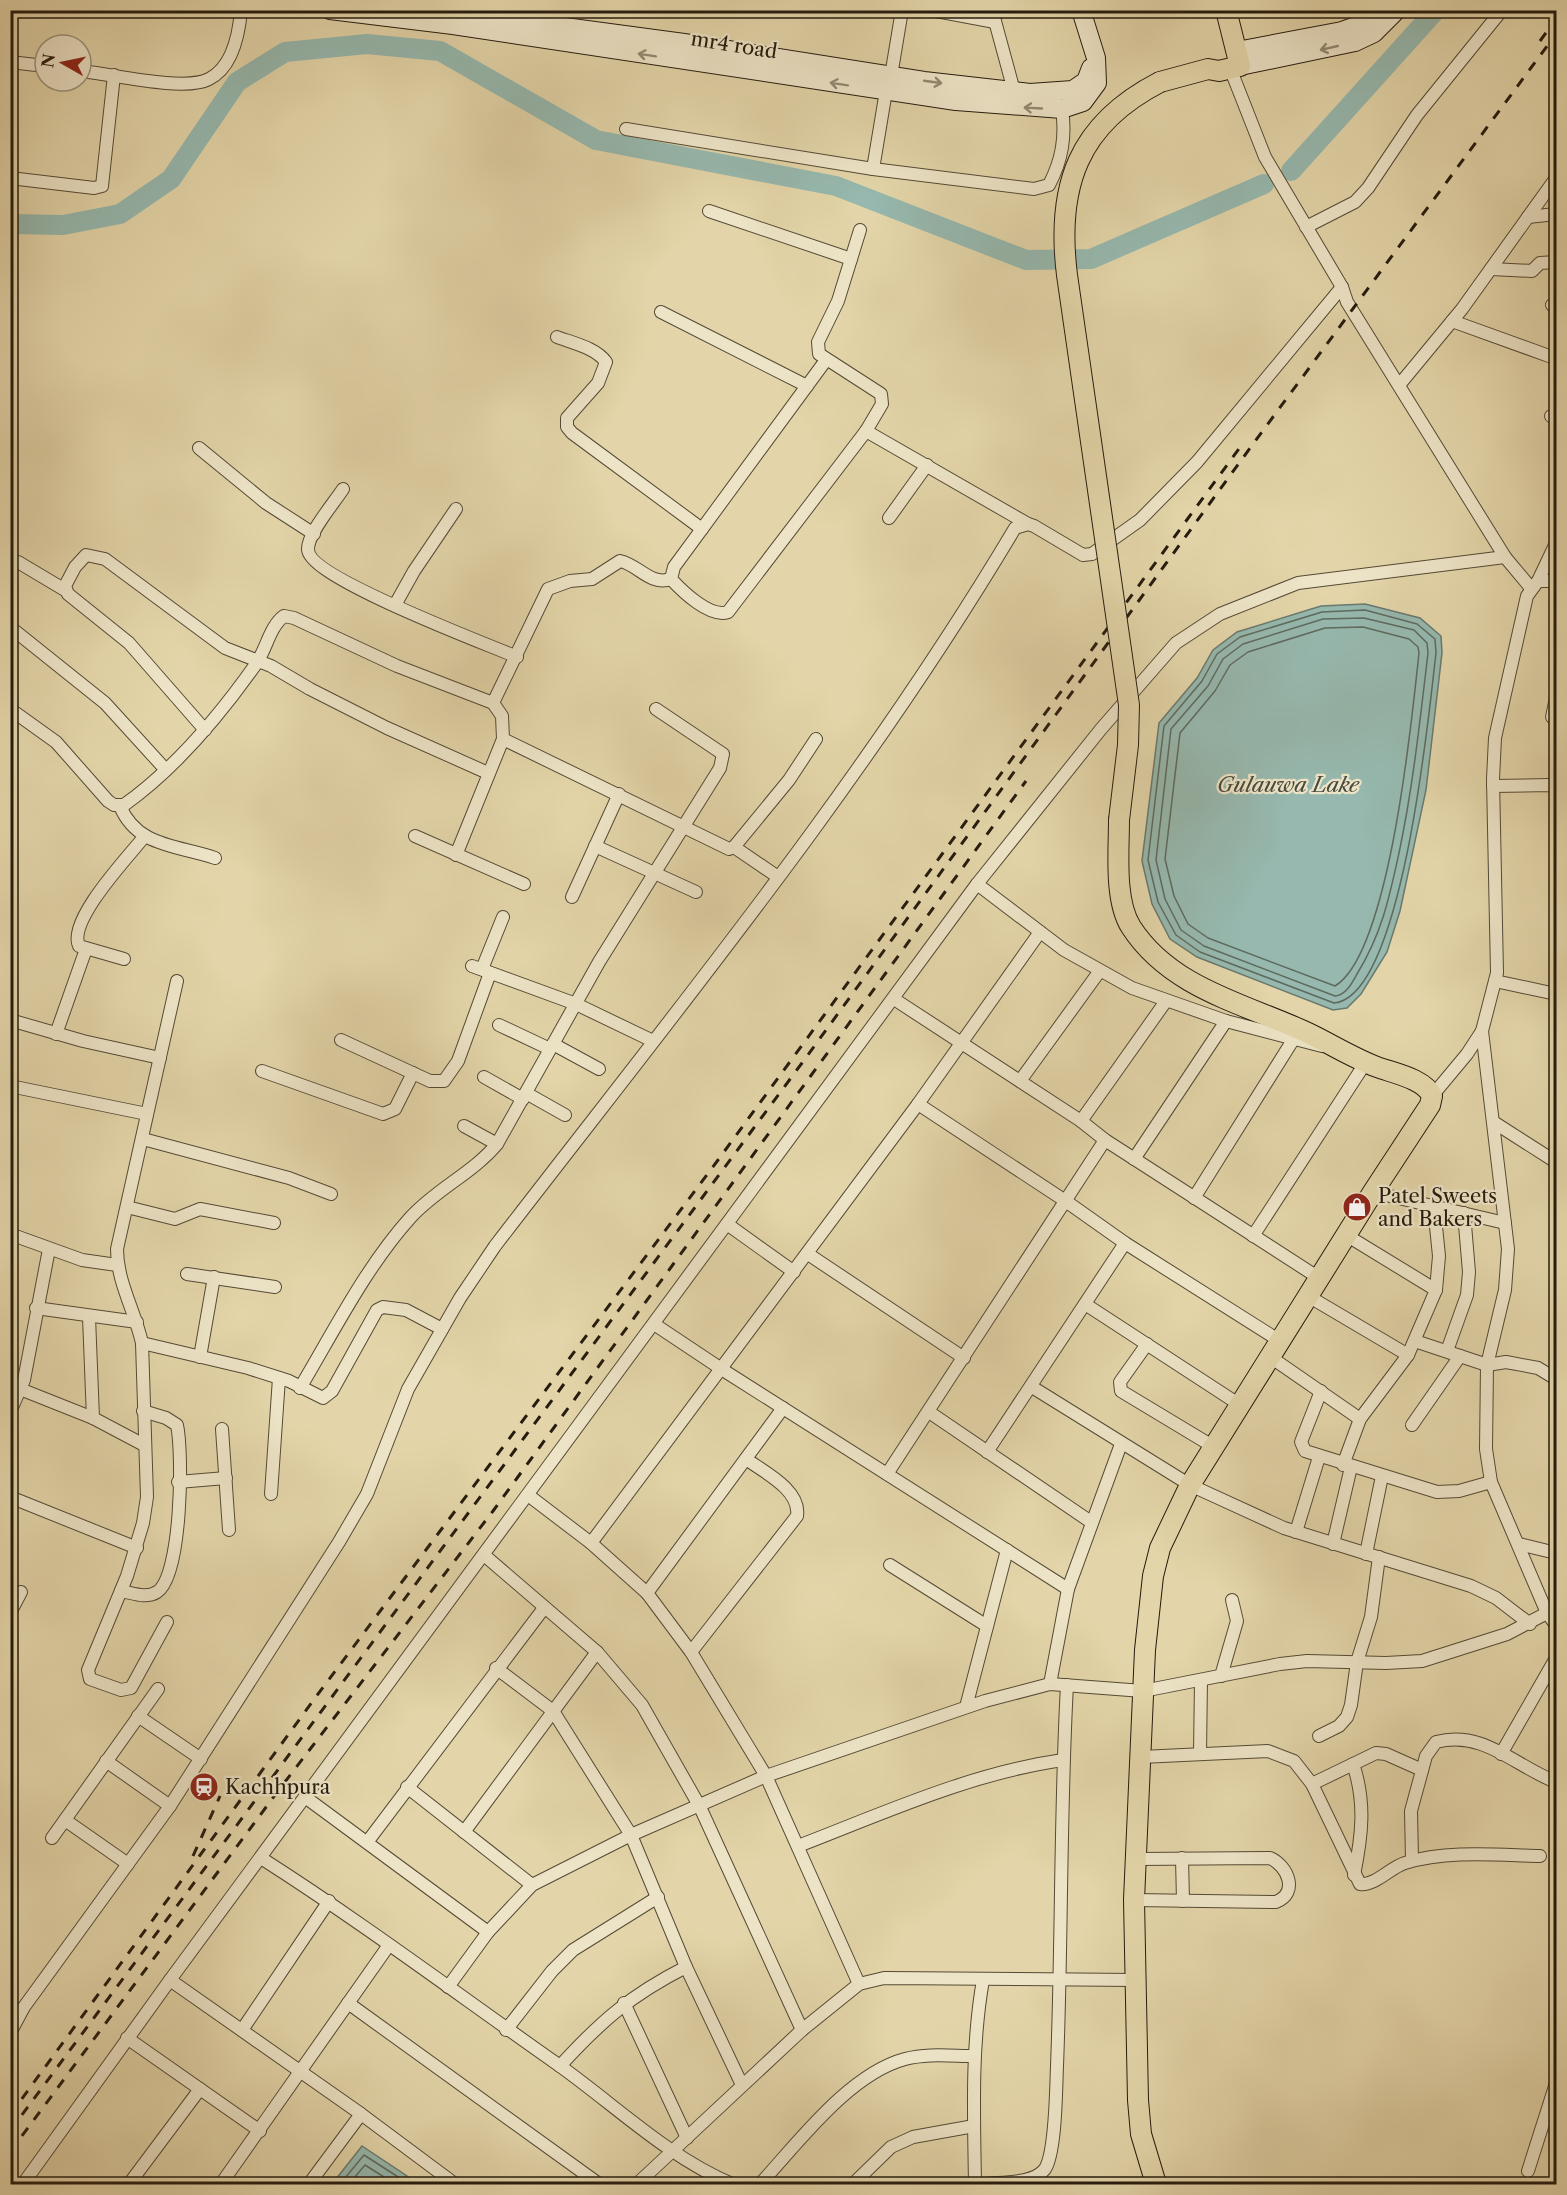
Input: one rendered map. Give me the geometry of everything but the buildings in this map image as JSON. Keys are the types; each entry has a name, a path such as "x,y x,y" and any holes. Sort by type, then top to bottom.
{"main road":[{"path":"1215,10 1233,60"},
{"path":"1226,10 1233,60"},
{"path":"1153,2183 1141,2134 1138,2100 1134,1900 1143,1691 1153,1576 1160,1548 1190,1485 1318,1278 1430,1105 1432,1096 1424,1085 1365,1062 1341,1049 1197,986 1170,969 1130,926 1118,884 1119,820 1128,745 1129,705 1067,275 1064,224 1074,169 1084,150 1110,115 1141,92 1160,82 1208,69 1219,71 1233,60"}],"street":[{"path":"93,72 187,84 209,80 218,74 236,43 241,10"},
{"name":"mr4 road","path":"330,10 458,17 889,83 1014,91 1048,93 1073,90 1086,81 1096,58"},
{"name":"mr4 road","path":"438,10 458,17"},
{"path":"873,169 902,10"},
{"path":"930,10 994,16 1014,91"},
{"name":"mr4 road","path":"889,83 966,102 1062,109 1083,102 1089,97 1096,83 1096,58 1081,10"},
{"path":"1233,60 1342,31 1359,25 1375,10"},
{"path":"1233,60 1355,42 1374,33 1397,10"},
{"path":"1306,227 1342,211 1361,195 1417,115 1502,10"},
{"path":"1233,60 1240,92 1265,157 1342,287 1347,302 1400,384 1505,557 1534,584"},
{"path":"10,62 33,65"},
{"path":"10,178 94,188 102,186 114,75"},
{"path":"626,129 873,169 1013,187 1043,187 1049,185 1056,172 1064,146 1062,109"},
{"path":"1400,384 1452,321 1557,177"},
{"path":"709,211 851,259"},
{"path":"1528,217 1557,214"},
{"path":"493,703 548,589 570,582 592,579 620,561 627,562 655,580 670,579 716,614 728,612 866,430 882,404 881,394 826,360 817,348 838,301 860,230"},
{"path":"1491,269 1532,271 1540,262 1557,262"},
{"path":"866,430 1083,555 1092,554 1140,520 1197,462 1342,287"},
{"path":"661,312 807,386"},
{"path":"1452,321 1549,356"},
{"path":"557,337 586,348 602,357 606,362 598,383 567,418 567,427 590,449 702,530"},
{"path":"670,579 674,567 826,360"},
{"path":"199,448 266,503 314,534"},
{"path":"889,518 927,465"},
{"path":"343,489 314,534 308,548 314,562 343,581 517,657"},
{"path":"395,605 414,571 456,509"},
{"path":"10,2033 24,2007 170,1806 367,1494 408,1389 442,1329 495,1246 778,877 906,700 970,603 1015,528 1028,524"},
{"path":"1432,1096 1467,1054 1482,1031 1495,981 1493,786 1496,738 1534,584 1557,543"},
{"path":"65,590 75,567 86,555 105,559 225,648 258,661 387,728 488,773"},
{"path":"23,2184 127,2038 977,884 1101,729 1176,643 1220,614 1298,583 1505,557"},
{"path":"10,562 24,565 65,590 129,642 205,729"},
{"path":"1534,584 1557,580"},
{"path":"120,806 130,802 205,729 258,661 280,618 288,616 397,666 493,703 502,716 503,739 456,855"},
{"path":"10,627 105,704 165,769"},
{"path":"1552,717 1557,698"},
{"path":"10,709 56,742 108,801 120,806 127,822 144,837 215,858"},
{"path":"300,1388 358,1292 408,1220 430,1197 480,1162 497,1144 576,1004 720,768 723,754 656,709"},
{"path":"503,739 685,825 725,848 735,847 778,877"},
{"path":"735,847 789,780 816,739"},
{"path":"1493,786 1550,785 1557,788"},
{"path":"572,897 619,794"},
{"path":"415,836 524,884"},
{"path":"124,959 86,949 79,946 77,941 83,918 102,889 144,837"},
{"path":"595,846 696,892"},
{"path":"977,884 1040,932 1099,972 1166,1001 1226,1021 1293,1040 1341,1049"},
{"path":"341,1040 437,1082 450,1075 458,1061 481,969 503,917"},
{"path":"591,1543 723,1370 963,1043 1040,932"},
{"path":"56,1034 86,949"},
{"path":"481,969 576,1004 652,1041"},
{"path":"1020,1081 1099,972"},
{"path":"167,1622 131,1688 121,1690 90,1679 88,1670 137,1548 147,1497 142,1343 117,1265 117,1249 177,981"},
{"path":"1495,981 1557,994"},
{"path":"894,999 1081,1121 1105,1140 1318,1278"},
{"path":"1081,1121 1166,1001"},
{"path":"10,1020 56,1034 160,1058"},
{"path":"1134,1159 1226,1021"},
{"path":"499,1025 552,1046 599,1069"},
{"path":"1482,1031 1495,1123 1508,1249 1506,1282 1487,1365 1484,1422 1491,1482 1548,1613 1557,1624"},
{"path":"1194,1198 1293,1040"},
{"path":"1253,1236 1365,1062"},
{"path":"262,1071 383,1114 395,1109 413,1073"},
{"path":"484,1077 565,1115"},
{"path":"10,1086 147,1114"},
{"path":"918,1104 1067,1202 1275,1349 1321,1391 1360,1419"},
{"path":"1495,1123 1557,1162"},
{"path":"464,1126 497,1144"},
{"path":"143,1139 289,1178 332,1194"},
{"path":"887,1474 1067,1202 1105,1140"},
{"path":"1373,1192 1505,1223"},
{"path":"127,1207 175,1219 200,1209 274,1223"},
{"path":"1333,1544 1347,1466 1360,1419 1408,1355 1436,1290 1439,1256 1434,1207"},
{"path":"1447,1351 1467,1295 1469,1272 1464,1213"},
{"path":"727,1224 794,1272"},
{"path":"10,1234 82,1260 117,1265"},
{"path":"1346,1235 1436,1290"},
{"path":"987,1452 1125,1243"},
{"path":"10,1412 49,1249"},
{"path":"808,1254 964,1358"},
{"path":"187,1274 214,1276 275,1287"},
{"path":"200,1357 214,1276"},
{"path":"1308,1296 1408,1355"},
{"path":"1085,1304 1240,1405"},
{"path":"142,1343 279,1378 318,1397 328,1396 377,1310 382,1307 406,1310 442,1329"},
{"path":"36,1308 137,1322"},
{"path":"89,1317 93,1418"},
{"path":"654,1324 1068,1589"},
{"path":"1415,1341 1487,1365 1506,1362 1538,1368 1557,1379"},
{"path":"1147,1344 1120,1382 1121,1391 1214,1447"},
{"path":"1412,1425 1460,1356"},
{"path":"271,1494 279,1378"},
{"path":"16,1387 93,1418 144,1445"},
{"path":"1032,1387 1190,1485 1296,1532 1471,1586 1496,1598 1530,1624"},
{"path":"1321,1391 1301,1442 1305,1451 1347,1466 1437,1492 1468,1489 1491,1482"},
{"path":"647,1593 783,1408"},
{"path":"121,1591 149,1595 161,1589 168,1579 177,1544 177,1425 166,1418 143,1411"},
{"path":"928,1412 1091,1522"},
{"path":"222,1429 229,1530"},
{"path":"1050,1684 1068,1589 1121,1444"},
{"path":"1296,1532 1319,1457"},
{"path":"691,1652 797,1516 798,1508 790,1492 746,1459"},
{"path":"1319,1736 1339,1726 1347,1717 1352,1705 1357,1662 1371,1617 1373,1556 1382,1476"},
{"path":"178,1482 226,1478"},
{"path":"528,1495 591,1543 647,1593 691,1652 766,1776 859,1984"},
{"path":"10,1497 137,1548"},
{"path":"1519,1544 1556,1550"},
{"path":"966,1707 1007,1550"},
{"path":"484,1555 597,1652 642,1705 700,1807 802,2030"},
{"path":"890,1565 987,1626"},
{"path":"10,1613 21,1592"},
{"path":"1221,1676 1237,1621 1232,1600"},
{"path":"368,1841 496,1668 544,1608"},
{"path":"448,1987 488,1932 532,1885 631,1835 700,1807 766,1776 966,1707 1050,1684 1143,1691 1280,1664 1307,1661 1422,1661 1507,1634 1548,1613"},
{"path":"464,1832 597,1652"},
{"path":"1501,1754 1557,1658"},
{"path":"496,1668 553,1711 631,1835 686,1967 742,2085"},
{"path":"1200,1754 1201,1680"},
{"path":"985,2184 1034,2177 1047,2166 1055,2113 1060,1980 1063,1760 1067,1685"},
{"path":"52,1838 158,1689"},
{"path":"138,1716 201,1759"},
{"path":"1412,1860 1409,1823 1422,1770 1431,1746 1449,1739 1473,1739 1557,1782"},
{"path":"1141,1757 1268,1751 1283,1754 1294,1761 1312,1784 1360,1884 1365,1885 1390,1868 1412,1860 1498,1855 1540,1856"},
{"path":"1312,1784 1376,1753 1386,1754 1422,1770"},
{"path":"798,1846 975,1780 1031,1764 1063,1760"},
{"path":"106,1761 170,1806"},
{"path":"1353,1764 1360,1786 1362,1805 1362,1829 1354,1875"},
{"path":"407,1787 532,1885"},
{"path":"305,1797 368,1841 488,1932"},
{"path":"64,1820 128,1864"},
{"path":"261,1858 329,1901 506,2030 560,2066 672,2151 732,2184"},
{"path":"1182,1858 1183,1901"},
{"path":"1134,1900 1276,1902 1284,1899 1289,1892 1289,1882 1283,1867 1270,1858 1136,1859"},
{"path":"506,2030 552,1971 573,1950 658,1897"},
{"path":"242,2030 329,1901"},
{"path":"221,2184 389,1945"},
{"path":"560,2066 596,2027 624,2003 686,1967"},
{"path":"637,2184 802,2030 859,1984 884,1978 1136,1980"},
{"path":"170,1980 361,2114 455,2184"},
{"path":"975,2184 974,2056 976,2021 983,1980"},
{"path":"348,2003 599,2184"},
{"path":"624,2003 687,2138"},
{"path":"127,2038 260,2131"},
{"path":"759,2184 821,2118 860,2084 883,2068 905,2059 926,2056 974,2056"},
{"path":"1528,2171 1557,2083"},
{"path":"129,2184 200,2089"},
{"path":"309,2184 361,2114"},
{"path":"853,2184 891,2146 913,2137 974,2126"}],"water":[{"name":"Gulauwa Lake","path":"1365,604 1420,618 1441,636 1442,653 1426,790 1400,911 1387,952 1361,994 1347,1008 1333,1010 1197,957 1170,939 1152,904 1142,861 1159,723 1197,678 1213,650 1237,632 1321,606"},
{"path":"362,2146 419,2184 332,2184"}],"waterway":[{"path":"1291,171 1436,10"},
{"path":"10,224 63,225 120,214 171,179 237,82 285,52 367,44 440,51 596,140 836,186 1026,260 1091,259 1264,184"}],"railway":[{"path":"1540,41 1556,19"},
{"path":"10,2131 802,1063 1253,444 1556,34"},
{"path":"10,2115 318,1694 718,1160 1241,446"},
{"path":"10,2152 281,1787 493,1511 1026,781"},
{"path":"193,1856 220,1796"}],"place":[{"name":"Patel Sweets and Bakers","path":"1357,1207"},
{"name":"Kachhpura","path":"204,1787"}]}
